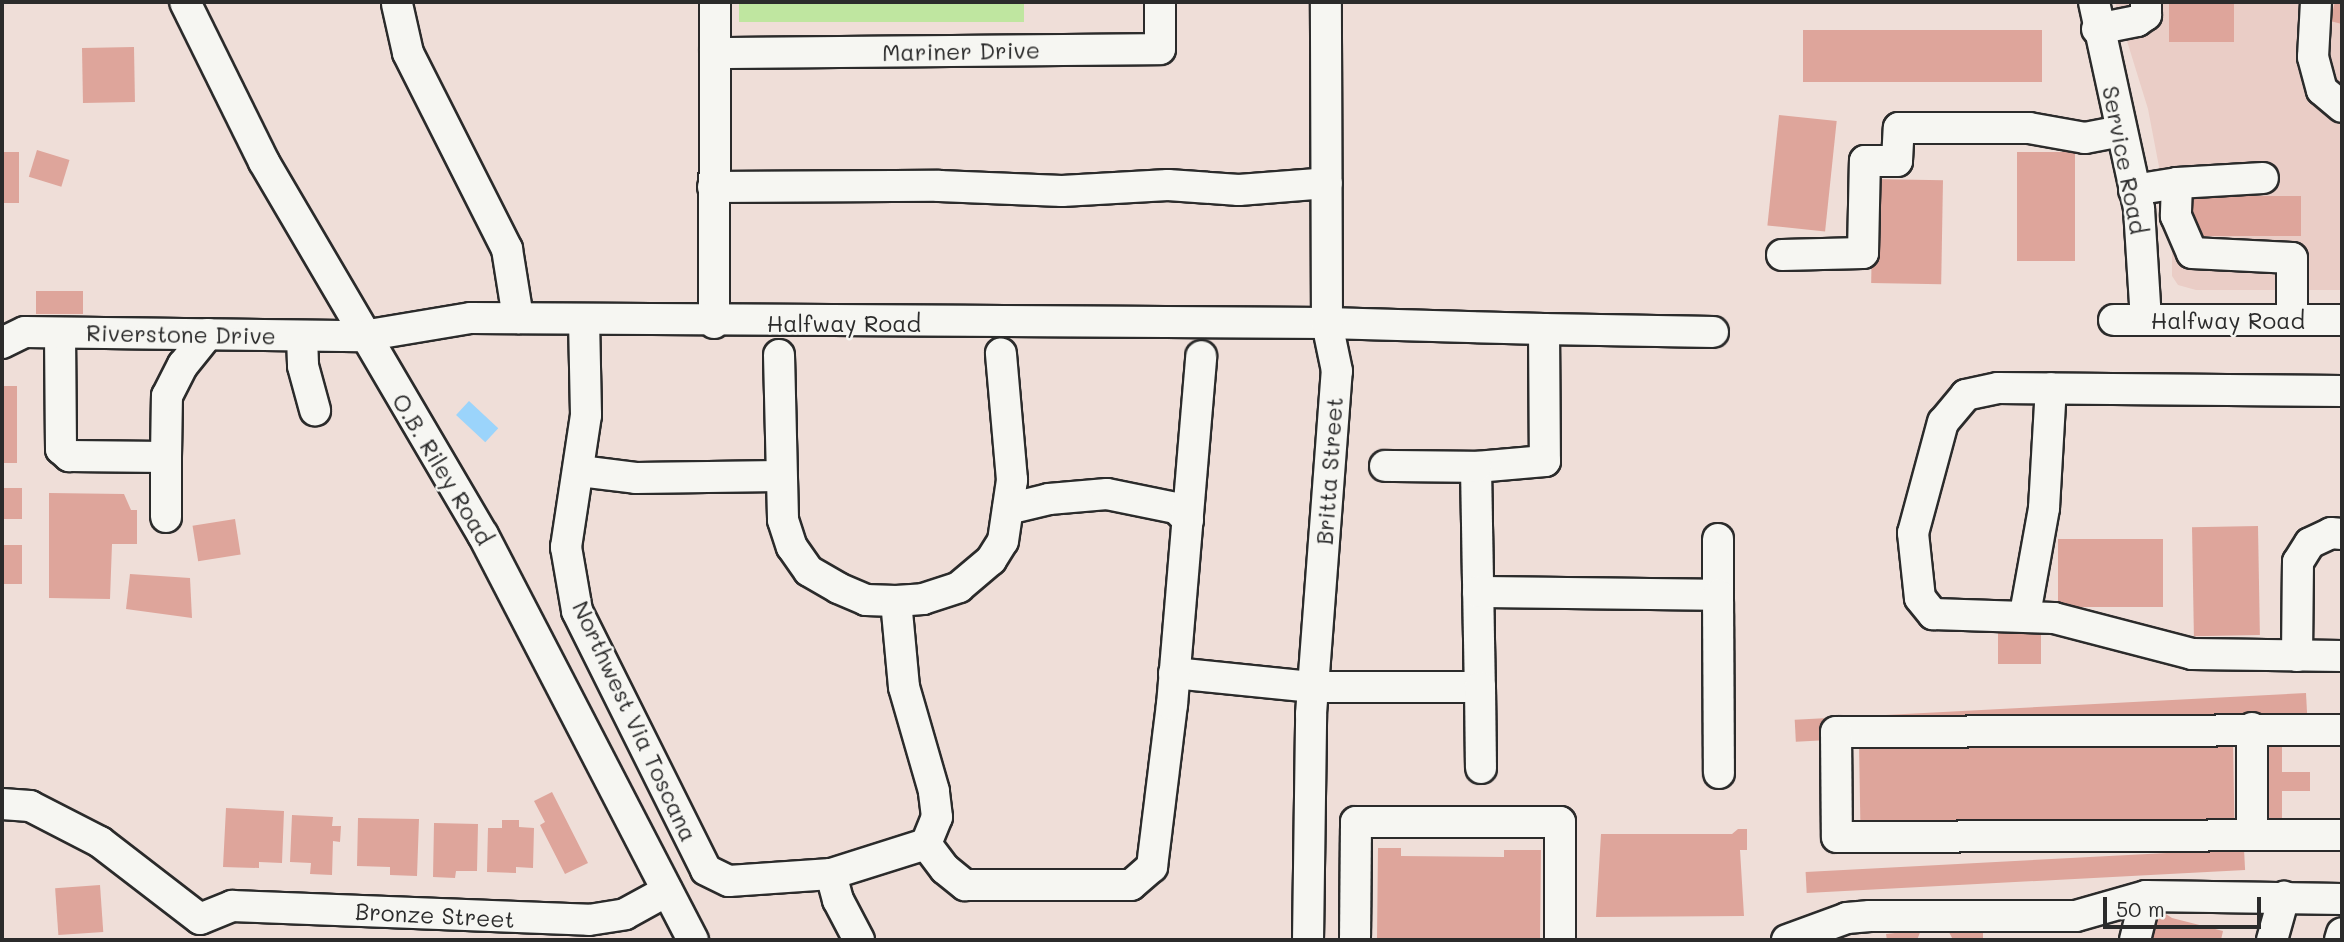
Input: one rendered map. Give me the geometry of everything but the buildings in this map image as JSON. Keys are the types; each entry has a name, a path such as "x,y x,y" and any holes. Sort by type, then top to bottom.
{"street":[{"name":"O.B. Riley Road","path":"186,2 264,162 363,336 483,535 693,940"},
{"path":"714,323 715,2"},
{"name":"Mariner Drive","path":"715,53 1160,49 1160,2"},
{"name":"Britta Street","path":"1308,940 1313,687 1337,372 1328,323 1326,2"},
{"path":"2095,15 2137,20 2146,15 2146,2"},
{"path":"2316,2 2313,57 2322,90 2342,107"},
{"path":"397,4 408,53 508,249 518,318"},
{"name":"Service Road","path":"2095,15 2134,190 2146,320"},
{"path":"1782,255 1863,253 1866,161 1897,161 1899,128 2029,128 2085,138 2121,131"},
{"path":"2134,190 2177,183 2263,178"},
{"path":"713,187 939,186 1062,191 1168,185 1240,190 1327,183"},
{"path":"2177,183 2176,216 2192,253 2292,258 2292,320"},
{"name":"Halfway Road","path":"363,336 429,322 518,318 714,323 1328,323 1713,332"},
{"name":"Northwest Via Toscana","path":"584,319 586,415 580,471 566,547 577,611 706,870 729,881 831,874 926,844"},
{"name":"Halfway Road","path":"2114,320 2342,320"},
{"path":"1385,466 1476,467 1545,461 1544,329"},
{"name":"Riverstone Drive","path":"2,343 25,332 363,336"},
{"path":"61,332 61,449 69,456 166,457"},
{"path":"166,517 167,396 183,365 208,334"},
{"path":"302,336 303,366 315,410"},
{"path":"779,355 780,476 783,520 792,547 809,571 866,600 896,601 942,593 976,575 1003,541 1012,480 1001,353"},
{"path":"896,601 904,687 934,791 937,817 926,844 944,869 965,885 1131,885 1143,879 1157,853 1201,356"},
{"path":"2342,391 1997,388 1966,395 1943,422 1913,533 1920,598 1933,614 2025,614 2192,654 2342,656"},
{"path":"2025,614 2044,508 2051,388"},
{"path":"1476,467 1480,768"},
{"path":"580,471 636,478 780,476"},
{"path":"1007,509 1049,499 1107,494 1177,508 1188,520"},
{"path":"2297,656 2298,562 2310,544 2331,533 2342,534"},
{"path":"1717,539 1719,773"},
{"path":"1478,592 1717,595"},
{"path":"1174,673 1313,687 1480,687"},
{"path":"2252,728 2252,835"},
{"path":"2342,730 2252,728 1836,732 1837,837 2342,835"},
{"path":"2,804 30,806 100,842 195,930"},
{"path":"1355,940 1356,822 1560,822 1560,940"},
{"path":"831,874 838,900 859,940"},
{"name":"Bronze Street","path":"195,930 232,906 511,930 625,914 667,891"},
{"path":"2135,940 2146,895"},
{"path":"1787,940 1847,918 2076,916 2146,895 2342,899"},
{"path":"2272,940 2284,897"},
{"path":"2340,940 2342,933"}],"shaded area":[{"path":"2115,2 2342,2 2342,290 2196,290 2178,285 2172,276 2172,235 2148,109"}],"green space":[{"path":"739,2 1024,2 1024,22 739,22"}],"water":[{"path":"469,401 498,428 485,442 456,415"}]}
